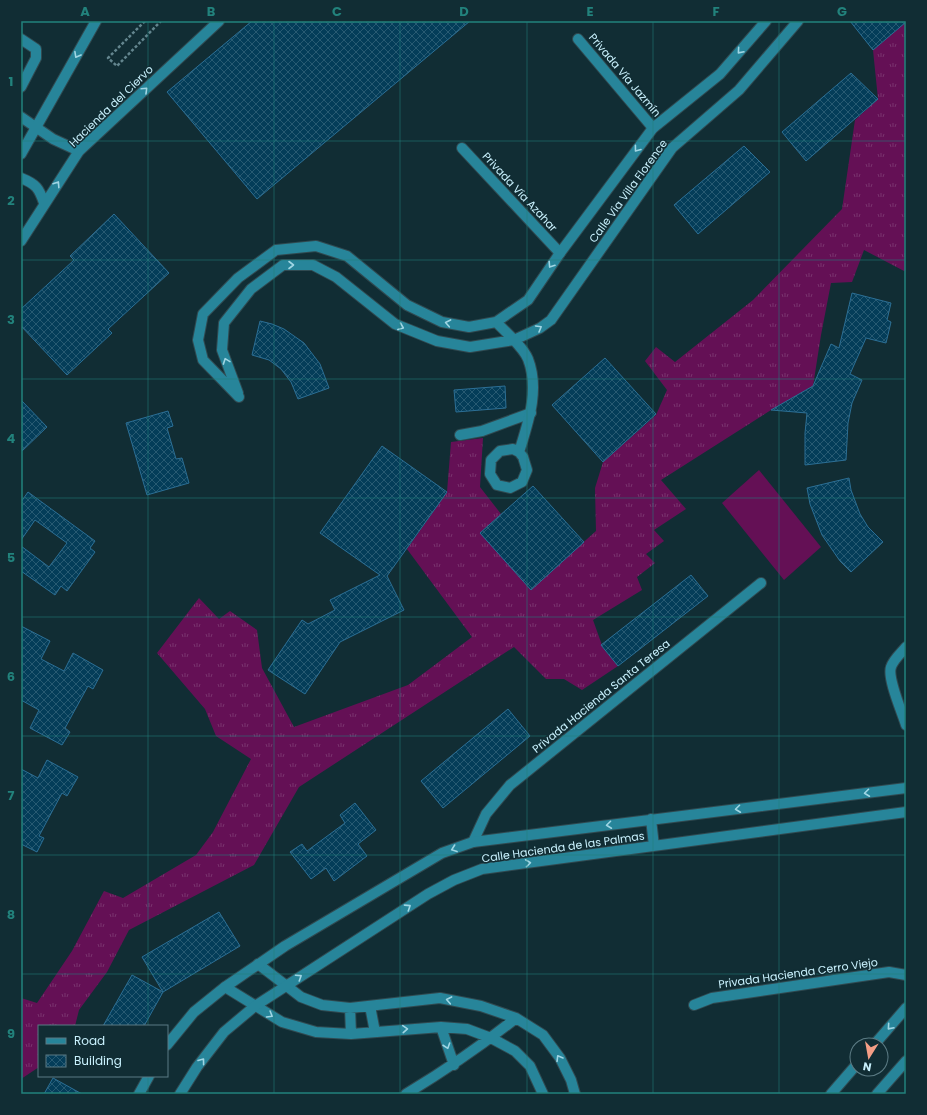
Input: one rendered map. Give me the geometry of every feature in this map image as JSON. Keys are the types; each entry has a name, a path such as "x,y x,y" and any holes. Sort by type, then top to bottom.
{"street":[{"path":"21,154 96,21"},
{"name":"Hacienda del Ciervo","path":"21,241 44,203 79,151 218,21"},
{"name":"Calle Via Villa Florence","path":"766,21 720,74 653,128 560,253 528,300 496,322 469,327 442,322 407,305 347,256 316,246 276,250 238,278 204,314 198,340 203,360 239,397 222,350 224,323 251,289 283,265 313,265 336,277 395,324 437,341 470,347 514,340 540,328 551,320 672,148 739,90 798,21"},
{"path":"21,39 36,49 36,58 21,87"},
{"name":"Privada Vía Jazmín","path":"578,39 653,128"},
{"path":"21,117 53,139 79,151"},
{"name":"Privada Vía Azahar","path":"462,148 560,253"},
{"path":"21,178 33,183 41,194 44,203"},
{"path":"496,322 514,340 528,358 533,378 531,413 519,452"},
{"path":"460,435 482,431 531,413"},
{"name":"Privada Hacienda Santa Teresa","path":"473,842 486,814 510,785 761,583"},
{"path":"906,648 896,659 891,668 891,679 906,725"},
{"name":"Calle Hacienda de las Palmas","path":"168,1044 194,1012 225,987 284,946 442,853 473,842 906,788"},
{"name":"Calle Hacienda de las Palmas","path":"180,1094 224,1032 256,1006 428,894 454,880 482,869 906,812"},
{"path":"651,819 654,846"},
{"path":"258,964 301,997 322,1005 350,1008 440,998 481,1006 516,1018 543,1035 560,1058 571,1080 574,1094"},
{"name":"Privada Hacienda Cerro Viejo","path":"694,1005 712,998 889,972 906,975"},
{"path":"225,987 282,1022 316,1032 351,1034 441,1027 467,1029 491,1038 515,1051 530,1066 543,1094"},
{"path":"370,1006 375,1032"},
{"path":"350,1008 351,1034"},
{"path":"881,1037 906,1008"},
{"path":"406,1094 454,1065 516,1018"},
{"path":"441,1027 454,1065"},
{"path":"876,1094 906,1061"},
{"path":"831,1094 849,1073"},
{"path":"139,1094 148,1077"}],"path":[{"path":"145,21 108,58 117,66 161,21"}],"green space":[{"path":"906,22 906,272 864,250 852,282 831,283 813,386 771,410 661,480 686,509 654,530 664,541 646,554 655,563 637,577 642,590 593,620 603,648 618,666 582,690 564,679 546,679 514,647 299,787 254,865 129,930 107,972 79,1010 75,1025 38,1025 38,1068 21,1079 21,998 37,1003 72,951 104,891 123,898 196,855 213,832 251,759 216,736 205,709 157,653 199,598 219,619 230,611 257,630 262,668 294,727 408,685 472,637 407,549 447,492 451,442 483,438 480,487 501,514 480,533 531,589 596,531 595,488 603,462 656,415 667,390 645,361 656,347 675,362 753,300 842,209 855,120 878,99 873,50"},
{"path":"759,470 821,547 784,580 722,503"}],"building":[{"path":"252,21 470,21 257,199 167,92"},
{"path":"850,21 906,21 906,22 873,50"},
{"path":"851,73 878,99 806,161 782,132"},
{"path":"744,146 770,172 698,234 674,205"},
{"path":"114,214 169,273 108,329 112,333 67,375 21,326 21,309 74,260 70,256"},
{"path":"852,293 891,303 887,320 891,322 886,343 866,338 850,374 862,380 852,403 848,423 846,460 805,465 805,433 807,413 771,410 813,386 831,344 839,348"},
{"path":"260,321 284,329 304,343 320,364 329,388 298,399 291,382 281,369 269,360 252,355"},
{"path":"605,358 656,414 603,462 552,405"},
{"path":"505,386 506,408 456,412 454,390"},
{"path":"21,400 47,427 21,452"},
{"path":"168,411 173,426 167,428 176,459 182,458 189,483 147,495 126,423"},
{"path":"382,446 447,492 387,576 404,610 340,642 305,694 268,670 302,620 308,624 335,610 330,600 380,575 320,533"},
{"path":"849,478 851,490 860,514 868,527 883,542 851,572 840,561 822,535 810,504 807,488"},
{"path":"533,486 584,542 531,590 480,533"},
{"path":"28,492 95,541 90,548 95,552 67,591 61,586 55,595 21,571 21,546 49,567 67,543 35,520 21,540 21,502"},
{"path":"691,575 708,596 618,666 601,645"},
{"path":"21,626 50,641 41,659 64,671 73,653 103,670 93,689 88,686 65,728 70,732 62,745 30,728 39,710 21,700"},
{"path":"508,709 530,736 443,808 421,781"},
{"path":"47,760 78,777 67,796 62,793 39,836 44,838 37,852 21,844 21,769 38,778"},
{"path":"355,803 376,830 358,844 367,856 334,881 326,868 311,879 290,852 302,844 307,851 345,823 340,815"},
{"path":"219,912 240,946 163,992 142,957"},
{"path":"132,975 163,992 145,1025 104,1025"},
{"path":"53,1078 82,1094 44,1094"}]}
